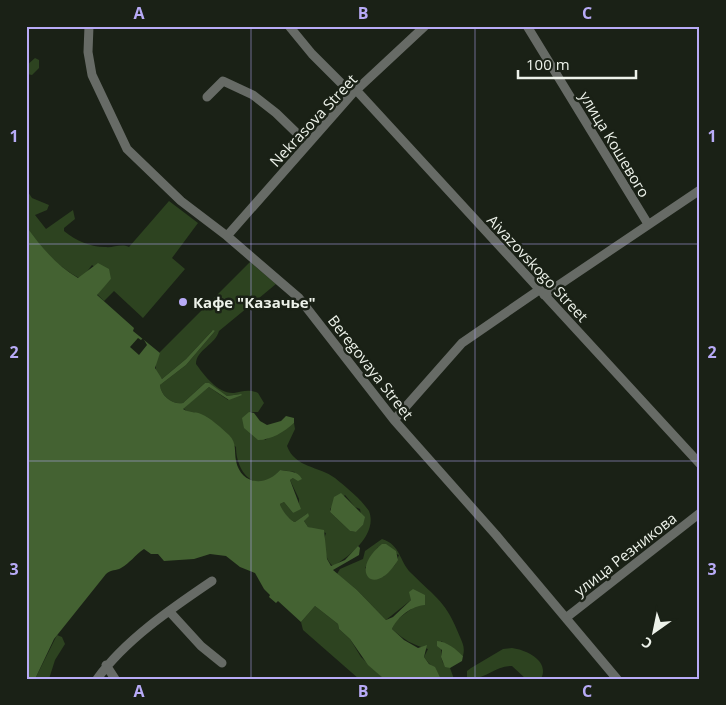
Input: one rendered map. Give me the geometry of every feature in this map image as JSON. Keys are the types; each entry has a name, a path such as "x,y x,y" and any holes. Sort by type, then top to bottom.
{"street":[{"name":"Aivazovskogo Street","path":"289,26 312,54 354,93 542,292 700,464"},
{"name":"Nekrasova Street","path":"226,236 354,93 425,26"},
{"name":"улица Кошевого","path":"527,26 648,224"},
{"name":"Beregovaya Street","path":"92,27 88,52 92,75 127,149 181,201 226,236 299,298 394,420 567,617 617,679"},
{"path":"207,97 223,81 253,95 276,112 308,144"},
{"path":"394,420 462,343 700,190"},
{"name":"улица Резникова","path":"567,617 700,513"},
{"path":"96,679 106,665 169,610 212,581"},
{"path":"169,610 201,646 222,663"},
{"path":"106,665 115,679"}],"shaded area":[{"path":"35,58 39,60 39,68 32,75 27,74 27,65"},
{"path":"26,189 32,198 49,205 47,210 35,215 46,229 73,210 75,219 64,228 64,231 84,243 100,247 123,245 129,247 169,201 198,223 172,258 185,269 143,318 114,291 104,301 97,294 111,279 92,265 83,277 79,278 64,269 40,248 34,240 26,225"},
{"path":"26,226 49,255 78,278 98,263 109,269 111,279 97,295 134,328 133,331 160,353 155,368 162,379 186,359 213,330 215,331 186,365 160,385 162,393 175,403 183,403 205,383 209,383 227,396 242,395 229,400 209,387 183,409 205,416 216,423 232,438 239,469 248,479 261,481 268,479 280,470 292,472 300,476 302,479 298,481 293,478 290,480 301,509 293,513 284,502 280,504 282,509 295,522 308,513 309,516 304,521 308,527 324,530 327,559 331,566 345,560 358,546 360,548 359,555 333,570 357,590 386,620 393,617 411,600 409,592 413,589 425,595 425,605 415,607 406,612 392,629 404,640 418,648 427,645 424,657 429,664 435,667 441,679 384,679 368,665 350,639 339,629 338,624 315,606 301,622 278,601 276,603 269,597 270,595 264,589 255,573 240,567 226,556 210,554 194,559 164,561 158,554 151,554 144,549 124,566 106,574 54,639 35,679 26,679"},
{"path":"250,262 276,284 219,331 214,340 199,355 196,364 212,383 222,390 234,393 249,391 258,393 264,403 258,412 251,412 265,440 294,423 295,429 287,446 296,459 335,478 366,507 371,520 369,528 366,536 354,551 333,566 330,564 325,551 324,541 326,533 308,527 304,521 308,513 295,522 293,521 284,512 280,504 284,502 293,513 299,506 299,499 290,480 295,472 280,470 272,478 264,482 256,482 250,479 240,466 236,447 194,412 189,413 183,408 209,387 228,400 241,394 227,396 208,383 205,383 183,403 175,403 162,393 160,385 186,365 215,331 212,331 186,359 162,379 156,372 156,362 160,352","holes":["345,495 355,507 360,509 363,525 356,532 350,531 330,512 330,509"]},
{"path":"249,412 254,413 260,421 267,425 281,421 286,416 294,418 294,423 277,435 268,439 258,440 244,428 242,418"},
{"path":"341,493 365,517 363,525 356,532 350,531 330,512 334,497"},
{"path":"382,539 393,545 411,573 434,595 450,615 464,648 463,656 441,641 443,663 450,668 454,679 441,679 424,657 428,649 409,642 392,629 395,621 418,604 422,605 411,600 386,620 357,590 337,574 340,569 363,559 365,551","holes":["378,547 399,555 395,565 383,577 365,568"]},
{"path":"382,544 386,544 396,551 398,560 389,572 381,578 373,580 368,577 366,571 367,564 372,554"},
{"path":"315,606 338,624 339,629 350,639 361,657 384,679 359,679 303,630 301,622"},
{"path":"57,635 62,637 65,644 55,660 49,679 35,679"},
{"path":"437,641 448,644 458,651 463,656 462,661 450,668 445,667 441,657 442,650 437,646"},
{"path":"512,648 530,654 540,662 543,673 541,679 526,679 512,666 500,668 484,676 467,678 467,671 471,668 503,649"}],"pier":[{"path":"138,338 141,340 143,338 147,345 139,355 130,347"}],"place":[{"name":"Кафе \"Казачье\"","path":"183,302"}]}
